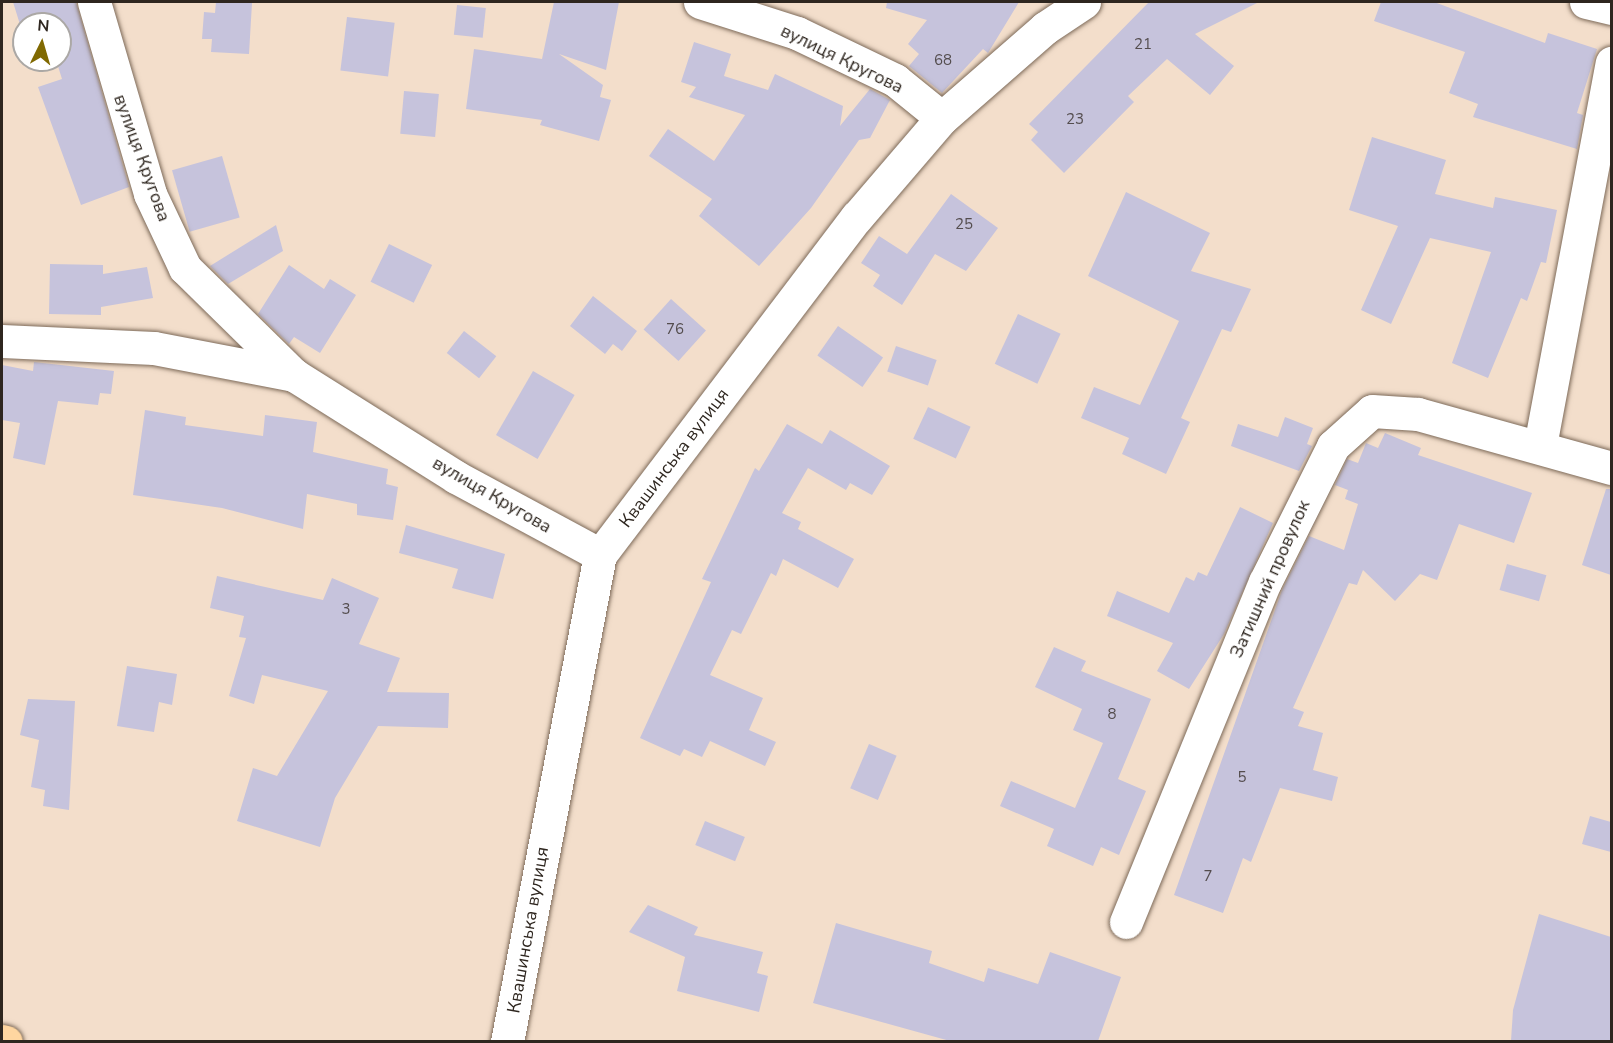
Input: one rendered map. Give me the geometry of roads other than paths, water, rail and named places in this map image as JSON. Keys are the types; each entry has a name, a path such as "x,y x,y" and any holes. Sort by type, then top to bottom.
{"street":[{"name":"вулиця Кругова","path":"94,2 150,194 185,268 294,375 456,477 600,555"},
{"name":"вулиця Кругова","path":"700,2 816,42 895,81 942,118"},
{"name":"Квашинська вулиця","path":"507,1041 600,555 857,217 942,118 1045,28 1084,2"},
{"path":"1586,2 1611,8"},
{"path":"1540,446 1611,63"},
{"name":"вулиця Кругова","path":"2,341 154,348 294,375"},
{"name":"Затишний провулок","path":"1126,922 1265,582 1333,446 1372,411 1418,414 1540,446 1611,468"}]}
